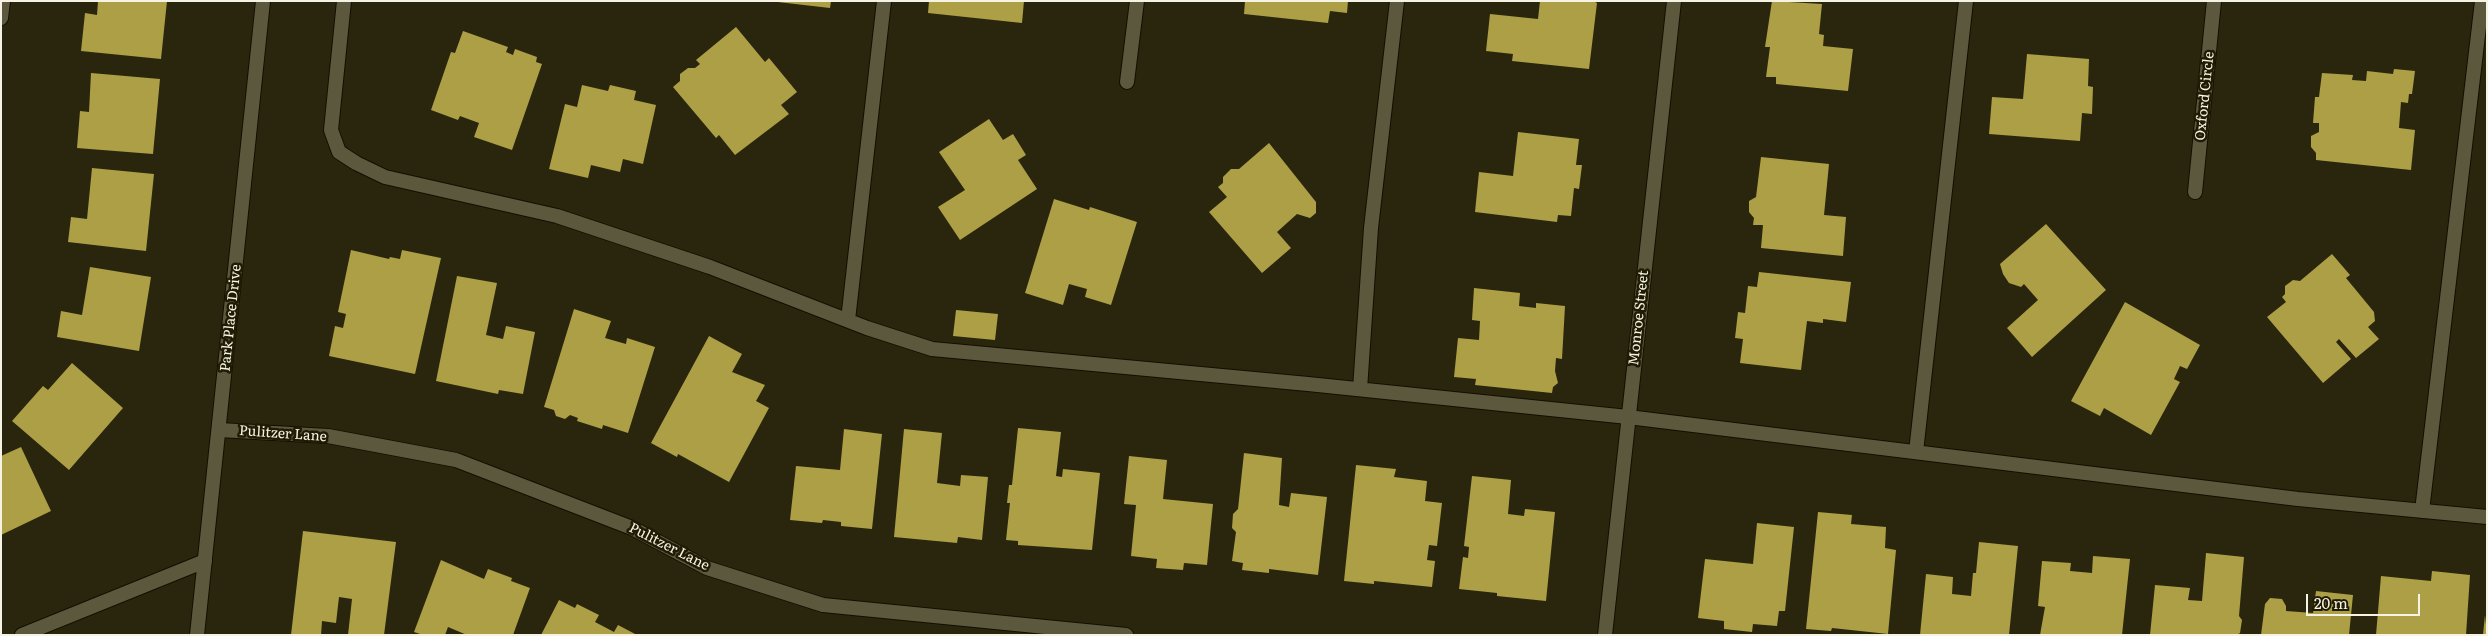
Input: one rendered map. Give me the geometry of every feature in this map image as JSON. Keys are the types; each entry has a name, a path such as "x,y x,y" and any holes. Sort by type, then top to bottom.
{"street":[{"path":"1,18 3,1"},
{"name":"Park Place Drive","path":"197,635 263,1"},
{"path":"344,1 331,130 339,152 356,163 386,177 557,216 710,268 848,320 932,349 1360,389 1628,417 2298,499 2487,517"},
{"path":"848,320 884,1"},
{"path":"1128,82 1137,1"},
{"path":"1360,389 1371,228 1397,1"},
{"name":"Monroe Street","path":"1605,635 1674,1"},
{"path":"1916,452 1966,1"},
{"name":"Oxford Circle","path":"2195,192 2214,1"},
{"path":"2422,511 2482,1"},
{"name":"Pulitzer Lane","path":"219,430 328,436 456,460 632,528 707,568 823,605 1126,635"},
{"path":"22,635 205,561"}],"building":[{"path":"98,1 167,1 161,59 81,51 85,13 97,15"},
{"path":"769,1 831,1 830,8"},
{"path":"929,1 1024,1 1022,23 928,13"},
{"path":"1245,1 1348,1 1347,13 1330,11 1328,23 1244,14"},
{"path":"1540,1 1593,1 1597,3 1589,69 1512,61 1513,54 1486,51 1490,14 1538,19"},
{"path":"1772,1 1822,4 1819,34 1824,35 1823,46 1853,49 1848,91 1776,84 1776,77 1766,77 1770,47 1765,47"},
{"path":"736,27 765,62 769,58 797,92 781,105 789,114 735,155 719,135 716,138 673,87 680,81 680,74 688,68 695,68 700,64 696,60"},
{"path":"463,31 508,47 506,52 513,55 515,49 537,57 536,62 542,64 512,150 474,137 479,123 460,116 458,120 431,110 451,52 455,53"},
{"path":"2027,54 2089,59 2088,86 2093,87 2092,114 2082,113 2080,141 1989,134 1992,97 2023,99"},
{"path":"2394,69 2415,71 2412,94 2409,94 2408,103 2401,102 2399,128 2415,130 2411,170 2316,160 2316,153 2311,147 2311,136 2319,132 2319,123 2313,123 2315,97 2319,97 2322,73 2353,75 2352,80 2366,81 2367,71 2393,74"},
{"path":"91,73 160,79 153,154 77,148 80,111 89,112"},
{"path":"582,85 608,91 610,85 636,91 634,100 656,105 643,164 623,159 620,172 591,165 588,178 549,169 565,104 577,107"},
{"path":"989,119 1003,140 1013,134 1026,155 1018,160 1037,189 960,240 938,207 965,190 939,152"},
{"path":"1518,132 1579,139 1576,165 1582,165 1579,189 1574,188 1571,216 1558,215 1557,222 1475,212 1479,172 1513,176"},
{"path":"1269,143 1316,202 1316,213 1310,218 1297,214 1277,232 1291,248 1262,273 1209,212 1227,197 1218,187 1223,183 1223,177 1231,169 1239,169"},
{"path":"1761,157 1829,164 1824,215 1846,217 1843,256 1761,248 1763,225 1753,225 1754,218 1749,212 1749,201 1756,197"},
{"path":"92,168 154,174 146,251 68,242 71,217 87,219"},
{"path":"1054,199 1089,210 1090,207 1137,222 1111,305 1085,297 1087,289 1069,284 1063,305 1025,293"},
{"path":"2046,224 2106,290 2032,357 2007,328 2038,300 2024,284 2021,287 2009,283 2003,274 2000,264"},
{"path":"351,250 389,259 390,257 400,259 402,250 441,258 415,374 329,356 335,326 343,328 346,314 338,312"},
{"path":"2332,254 2350,275 2346,278 2374,312 2375,321 2368,327 2379,339 2356,358 2339,339 2336,342 2351,359 2323,383 2267,317 2286,302 2282,297 2285,294 2285,286 2293,280 2300,281"},
{"path":"90,267 151,277 139,351 57,337 61,311 82,315"},
{"path":"1759,272 1851,282 1846,322 1823,319 1823,323 1807,321 1801,370 1740,363 1743,339 1735,338 1738,312 1745,313 1748,286 1757,287"},
{"path":"457,276 497,283 486,335 503,339 506,326 535,332 523,394 499,390 498,394 436,381"},
{"path":"1474,288 1520,293 1519,306 1536,308 1536,303 1565,306 1562,359 1556,358 1555,371 1558,383 1553,387 1552,393 1475,385 1476,379 1454,377 1458,338 1479,340 1480,321 1472,320"},
{"path":"2125,302 2200,345 2187,369 2180,366 2174,379 2180,382 2151,435 2104,408 2100,416 2071,401"},
{"path":"574,309 611,321 605,338 626,344 627,338 655,347 628,433 603,425 602,429 577,421 578,418 570,415 565,419 556,416 554,410 544,407"},
{"path":"956,310 998,314 995,340 953,336"},
{"path":"709,336 742,354 732,372 765,385 756,401 769,408 729,482 678,454 677,457 651,443"},
{"path":"72,363 123,408 69,470 12,421 43,386 48,390"},
{"path":"1018,428 1061,432 1056,476 1062,477 1063,469 1100,473 1092,550 1018,545 1018,541 1006,540 1010,503 1007,503 1009,485 1012,485"},
{"path":"844,429 882,434 872,529 841,526 841,522 823,520 822,523 790,520 796,466 840,470"},
{"path":"904,429 942,433 937,483 960,486 961,475 988,477 982,540 958,537 957,543 894,537"},
{"path":"21,447 51,511 1,535 1,456"},
{"path":"1244,453 1282,458 1279,505 1289,507 1291,493 1327,497 1318,575 1269,569 1269,573 1242,570 1243,563 1232,561 1236,532 1232,528 1233,514 1238,509"},
{"path":"1129,456 1167,460 1163,499 1213,504 1207,565 1184,563 1183,570 1156,568 1157,559 1131,556 1136,505 1124,504"},
{"path":"1356,465 1396,469 1394,477 1427,481 1425,501 1442,503 1437,546 1429,545 1427,560 1435,561 1432,587 1374,581 1374,584 1344,581"},
{"path":"1472,476 1511,480 1508,514 1524,516 1525,509 1555,512 1546,601 1497,596 1497,593 1459,589 1463,557 1468,558 1469,547 1464,546"},
{"path":"1818,512 1852,515 1851,524 1886,527 1885,548 1896,550 1888,634 1832,628 1831,631 1806,629"},
{"path":"1757,523 1794,527 1785,611 1779,611 1777,626 1753,624 1752,632 1724,629 1724,621 1698,618 1705,559 1753,564"},
{"path":"303,531 396,542 384,635 348,635 352,599 339,597 336,623 322,621 321,635 291,635"},
{"path":"1979,542 2018,546 2009,635 1920,635 1926,574 1953,577 1952,594 1971,596 1973,573 1976,573"},
{"path":"2206,553 2244,557 2239,616 2242,620 2240,633 2237,635 2150,635 2155,585 2190,588 2188,600 2202,601"},
{"path":"2093,556 2130,559 2122,635 2040,635 2045,607 2038,606 2042,561 2071,563 2070,571 2092,573"},
{"path":"441,560 484,579 488,569 512,578 511,581 530,588 513,635 467,635 448,627 445,635 423,635 414,632"},
{"path":"2432,571 2470,575 2466,635 2376,635 2381,576 2431,581"},
{"path":"2316,591 2353,595 2349,635 2261,635 2265,604 2270,598 2282,599 2286,606 2286,611 2313,613"},
{"path":"559,600 575,608 577,604 599,615 595,622 614,632 618,625 637,635 541,635"},
{"path":"2485,615 2487,635 2483,635"}]}
